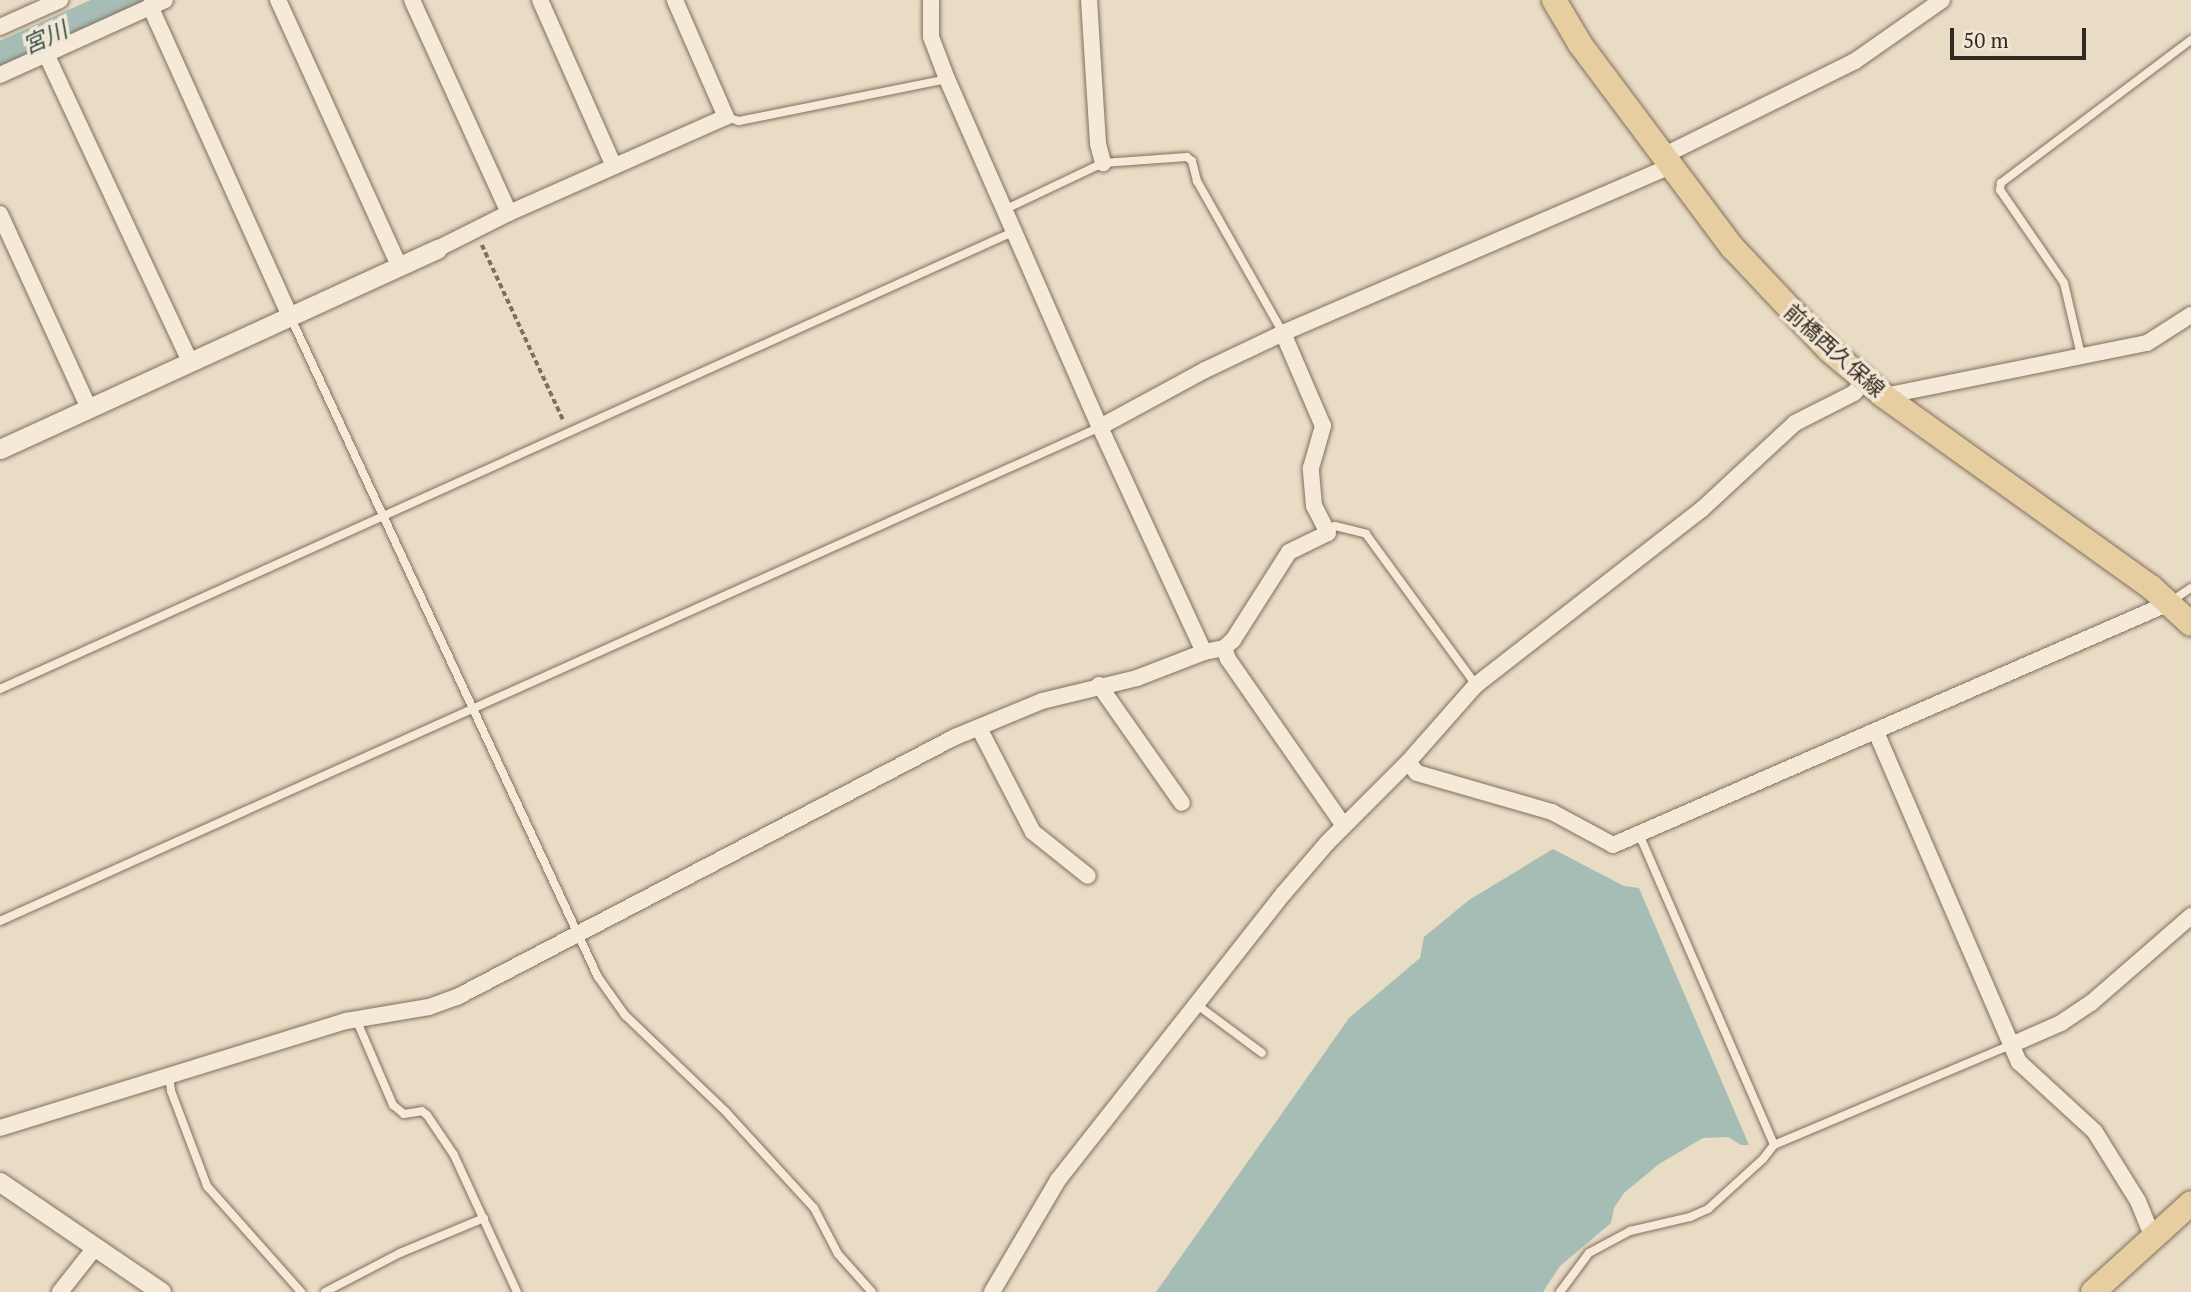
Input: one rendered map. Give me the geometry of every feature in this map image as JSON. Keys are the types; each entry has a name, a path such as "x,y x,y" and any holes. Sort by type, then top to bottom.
{"main road":[{"name":"前橋西久保線","path":"1554,0 1580,44 1732,247 1829,351 1884,396 2130,571 2191,624"},
{"path":"2093,1292 2191,1203"}],"street":[{"path":"0,27 26,7 60,0"},
{"path":"278,0 399,266"},
{"path":"412,0 509,213"},
{"path":"540,0 614,166"},
{"path":"0,449 437,249 509,213 726,117 675,0"},
{"path":"931,0 931,37 947,79 1100,427 1204,652"},
{"path":"1089,0 1098,144 1103,163"},
{"path":"1100,427 1205,370 1283,333 1669,160 1855,61 1942,0"},
{"path":"0,75 157,3 290,316"},
{"path":"46,54 190,362"},
{"path":"0,214 89,408"},
{"path":"1884,396 2147,343 2191,315"},
{"path":"0,1128 356,1019 429,1006 457,997 797,818 979,728 1042,701 1099,685 1138,678 1204,652 1224,649 1233,640 1289,552 1328,533 1314,506 1311,468 1323,426 1283,333"},
{"path":"992,1292 1058,1180 1284,893 1344,826 1408,762 1476,685 1701,510 1794,423 1854,393 1864,381"},
{"path":"1408,762 1417,773 1552,811 1613,845 2169,603"},
{"path":"1224,649 1228,659 1344,826"},
{"path":"1099,685 1182,803"},
{"path":"979,728 1033,832 1088,876"},
{"path":"1876,732 2019,1062 2095,1132 2138,1201 2153,1238"},
{"path":"2011,1045 2061,1023 2083,1009 2191,916"},
{"path":"0,1182 94,1249 161,1292"},
{"path":"60,1292 94,1249"}],"lane":[{"path":"2081,355 2064,283 2000,190 2001,183 2191,40"},
{"path":"726,117 739,121 947,79"},
{"path":"1006,209 1103,163 1187,157 1192,161 1197,181 1283,333"},
{"path":"0,689 1015,231"},
{"path":"290,316 467,697 475,709 597,977 625,1015 726,1112 814,1208 838,1254 872,1292"},
{"path":"0,921 1100,427"},
{"path":"1328,533 1335,526 1366,534 1476,685"},
{"path":"2169,603 2191,588"},
{"path":"1639,834 1773,1145"},
{"path":"1196,1004 1262,1053"},
{"path":"356,1019 393,1105 404,1114 422,1111 427,1115 462,1167 517,1292"},
{"path":"1560,1292 1589,1253 1630,1231 1690,1217 1708,1209 1763,1158 1773,1145 2011,1045"},
{"path":"169,1076 171,1091 207,1186 301,1292"},
{"path":"325,1292 379,1263 484,1218"}],"path":[{"path":"475,230 569,433"}],"water":[{"path":"1553,849 1624,886 1639,888 1749,1145 1741,1145 1728,1137 1703,1138 1659,1164 1624,1193 1614,1208 1611,1223 1560,1266 1543,1292 1156,1292 1349,1018 1420,958 1424,937 1469,900"}],"waterway":[{"name":"宮川","path":"0,58 129,0"}]}
